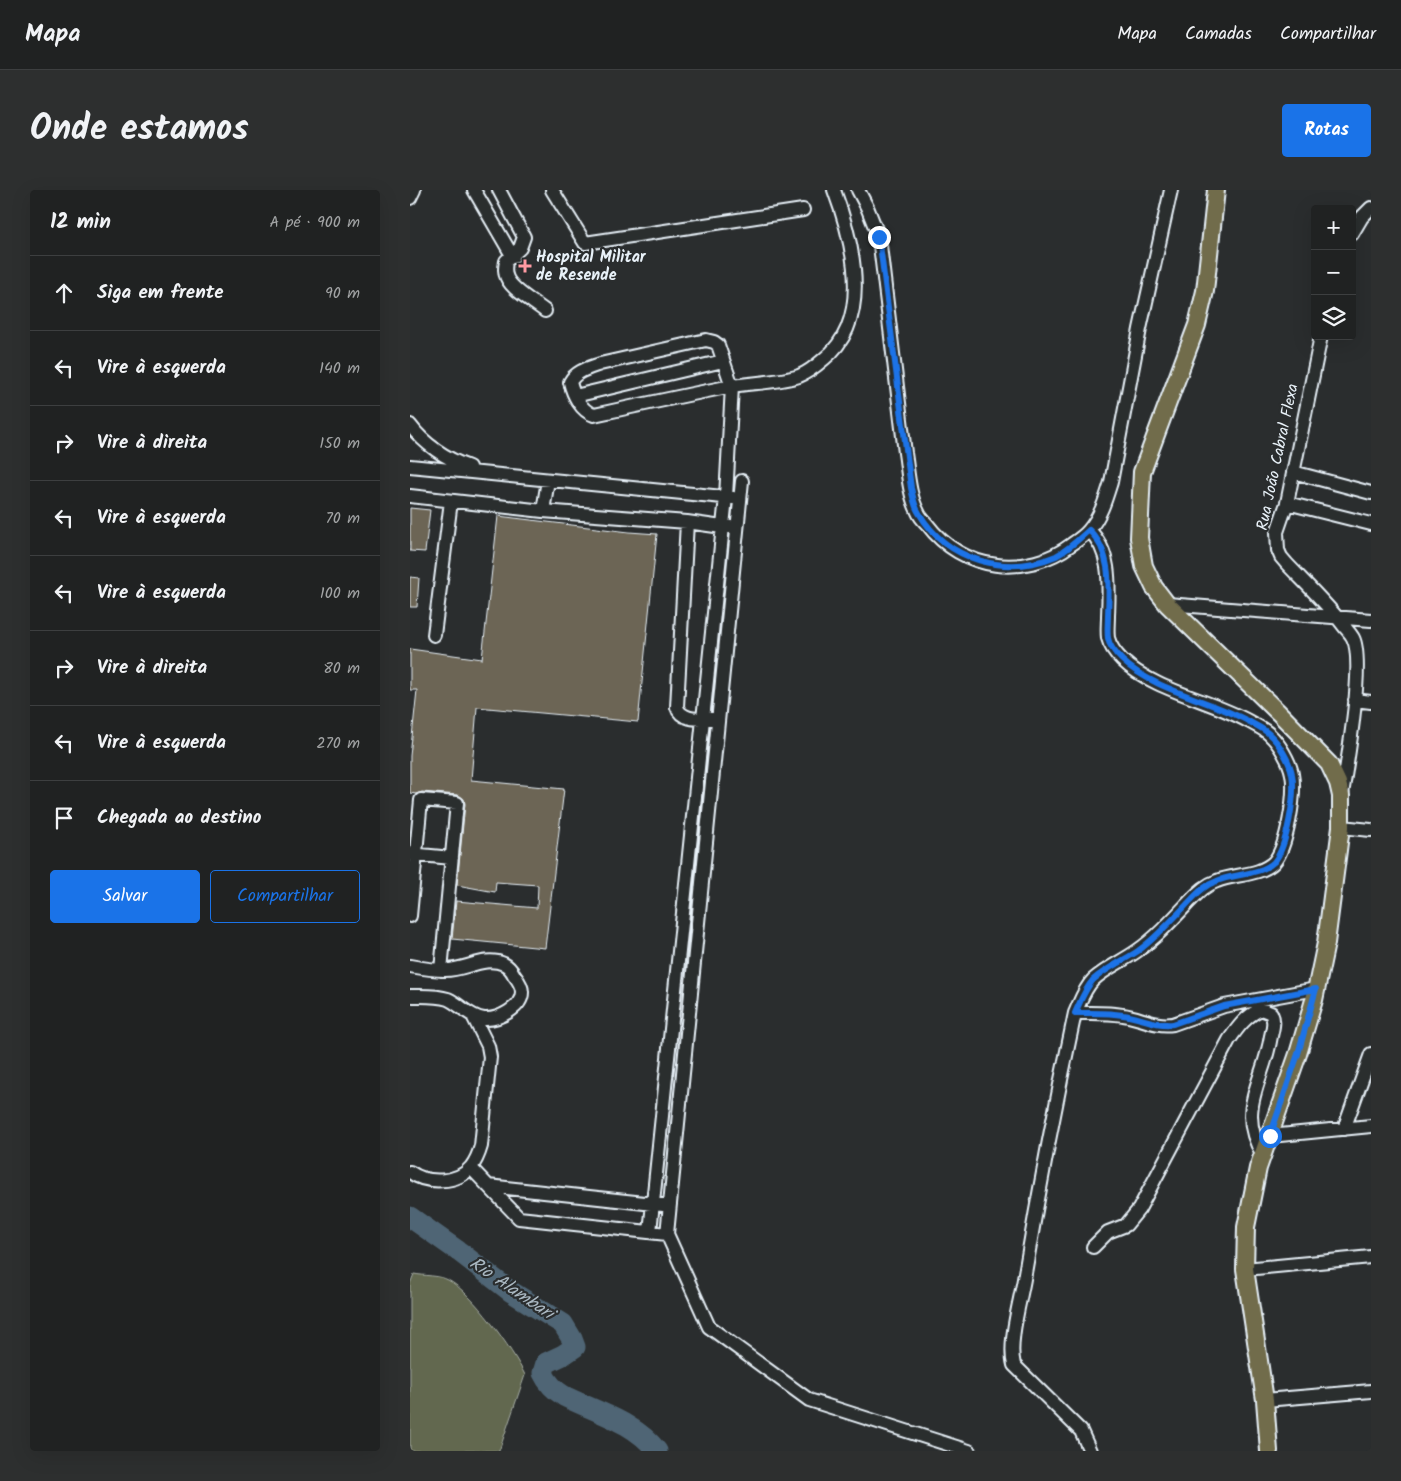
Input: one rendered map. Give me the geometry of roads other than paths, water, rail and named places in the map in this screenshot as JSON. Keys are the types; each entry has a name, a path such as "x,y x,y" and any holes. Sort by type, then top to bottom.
{"main road":[{"path":"1216,190 1206,290 1196,324 1142,472 1139,538 1144,566 1154,587 1167,604 1329,764 1338,783 1341,796 1341,827 1326,943 1316,989 1298,1054 1258,1168 1246,1227 1245,1269 1266,1400 1269,1451"}],"street":[{"path":"410,198 414,190"},
{"path":"474,190 513,256"},
{"path":"499,190 524,237 520,248 506,261 507,279 516,289 545,311"},
{"path":"552,190 585,243 803,210"},
{"path":"650,1232 664,1112 726,497 732,386 718,345 706,340 694,341 600,364 584,369 576,374 570,382 575,396 585,411 594,415 732,386 798,376 811,370 834,351 845,332 854,308 855,280 847,224 834,190"},
{"path":"858,190 879,237 905,453 911,488 918,512 934,534 954,550 977,561 1003,566 1034,564 1058,555 1089,530 1105,501 1171,190"},
{"path":"1356,227 1362,217 1371,208"},
{"name":"Rua João Cabral Flexa","path":"1320,340 1287,503 1277,532 1277,540 1281,556 1337,616 1354,639 1357,660 1355,700 1348,759 1341,796"},
{"path":"575,396 723,361"},
{"path":"410,425 428,444 447,458 483,472"},
{"path":"410,466 726,497 740,500"},
{"path":"1293,472 1371,493"},
{"path":"544,510 548,480"},
{"path":"742,481 667,1234 709,1327 809,1400 969,1451"},
{"path":"410,496 688,522 722,527 738,526"},
{"path":"434,634 451,500"},
{"path":"1287,503 1371,524"},
{"path":"688,522 677,707 680,714 685,717 718,719"},
{"path":"1089,530 1098,538 1107,564 1109,596 1108,639 1113,649 1123,661 1150,680 1235,714 1269,734 1280,746 1292,774 1290,820 1282,846 1273,862 1260,870 1217,880 1202,889 1158,934 1138,950 1093,980 1075,1013 1055,1105 1028,1250 1012,1358 1014,1365 1081,1431 1090,1451"},
{"path":"1167,604 1371,620"},
{"path":"1355,700 1371,702"},
{"path":"410,916 413,854 421,800 457,803 441,970"},
{"path":"1341,827 1371,830"},
{"path":"413,854 452,858"},
{"path":"410,966 441,970 460,968 484,961 504,964 518,980 522,993 516,1005 508,1012 486,1019 474,1016 448,999 410,996"},
{"path":"1075,1013 1125,1015 1167,1025 1224,1006 1316,989"},
{"path":"1094,1247 1108,1232 1126,1226 1139,1209 1229,1040 1239,1025 1252,1013 1261,1009 1271,1013 1274,1020 1269,1048 1250,1111 1254,1141 1263,1155"},
{"path":"410,1172 422,1178 444,1181 460,1176 471,1168 477,1158 481,1146 490,1057 488,1046 474,1016"},
{"path":"1344,1129 1371,1054"},
{"path":"664,1112 679,1112"},
{"path":"1270,1136 1371,1126"},
{"path":"471,1168 519,1218 667,1234"},
{"path":"488,1186 670,1206"},
{"path":"1245,1269 1371,1257"},
{"path":"1266,1400 1371,1391"}],"waterway":[{"name":"Rio Alambari","path":"410,1217 510,1291 563,1324 575,1347 546,1363 543,1373 549,1384 564,1396 638,1432 657,1451"}],"place":[{"name":"Hospital Militar de Resende","path":"525,266"}]}
